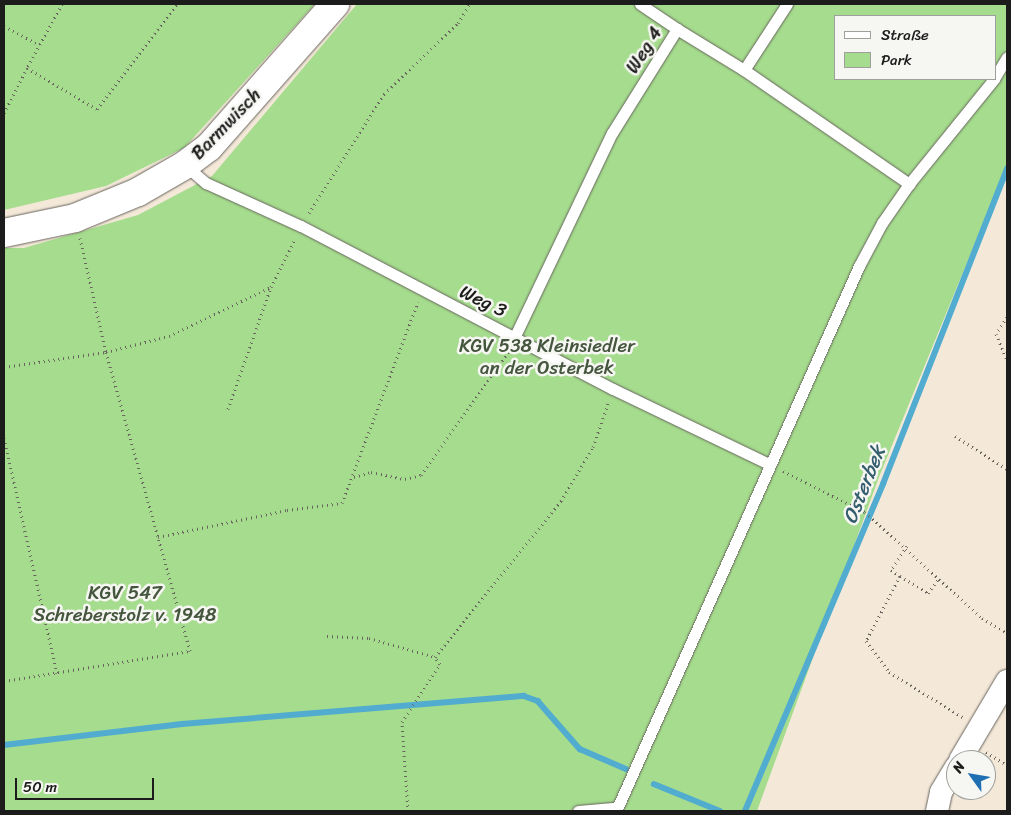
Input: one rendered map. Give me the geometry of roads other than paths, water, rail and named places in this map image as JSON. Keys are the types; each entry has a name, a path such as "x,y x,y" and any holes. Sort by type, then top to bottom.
{"street":[{"name":"Barmwisch","path":"4,232 75,218 138,192 186,165 209,147 335,4"},
{"path":"966,750 1007,682"},
{"path":"937,811 941,792 946,784"}],"lane":[{"path":"640,4 678,29"},
{"path":"744,70 787,4"},
{"name":"Weg 4","path":"515,336 612,133 678,29 744,70 909,184"},
{"path":"996,75 1007,57"},
{"path":"578,811 616,810 859,266 882,223 909,184 992,80"},
{"name":"Weg 3","path":"186,165 206,183 301,226 422,291 515,336 613,389 769,464"}],"waterway":[{"name":"Osterbek","path":"745,811 883,484 1007,169"},
{"path":"4,745 182,724 524,696 538,701 580,749 626,769"},
{"path":"654,784 720,811"}],"park label":[{"name":"KGV 538 Kleinsiedler an der Osterbek","path":"547,357"},
{"name":"KGV 547 Schreberstolz v. 1948","path":"125,604"}]}
